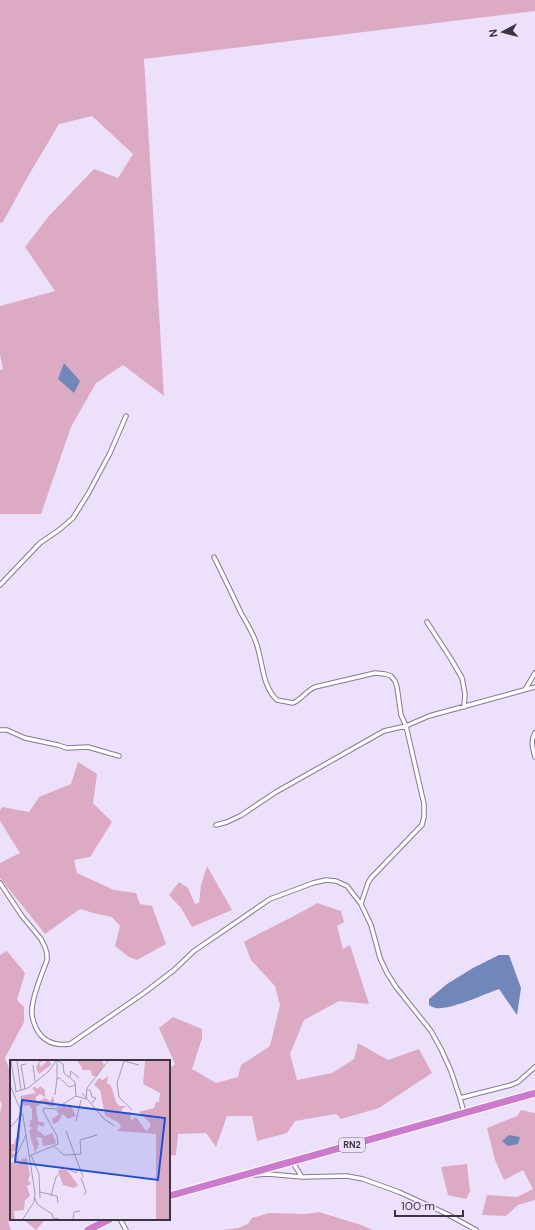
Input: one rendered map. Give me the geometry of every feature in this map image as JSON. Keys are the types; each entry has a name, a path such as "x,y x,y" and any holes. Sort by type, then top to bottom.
{"highway":[{"name":"RN2","path":"170,1196 535,1093"},
{"path":"88,1230 108,1220"}],"street":[{"path":"0,585 40,543 73,518 88,494 110,452 126,416"},
{"path":"214,557 252,632 258,646 263,674 270,692 277,700 293,703 302,698 310,689 375,672 391,676 395,681 401,715 406,726 422,797 424,816 422,824 417,830 368,882 362,904"},
{"path":"427,622 451,658 462,678 465,694 464,707"},
{"path":"526,688 535,673"},
{"path":"216,825 240,816 276,792 376,735 393,728 406,726 429,716 526,688 535,687"},
{"path":"0,730 7,730 25,738 67,748 88,747 119,756"},
{"path":"535,733 532,743 535,757"},
{"path":"0,884 22,916 41,939 45,947 47,960 33,1002 32,1019 39,1034 44,1039 60,1045 70,1044 144,993 174,970 194,952 270,899 307,884 331,880 342,882 362,904 371,926 380,958 387,973 396,987 431,1031 441,1049 451,1071 464,1113"},
{"path":"460,1098 511,1085 518,1082 535,1067"},
{"path":"294,1161 295,1166 302,1177"},
{"path":"246,1175 268,1174 302,1177 347,1176 363,1179 398,1192 447,1214 476,1230"},
{"path":"121,1220 126,1230"}],"shaded area":[{"path":"0,0 535,0 535,11 144,59 164,396 123,365 96,383 71,427 41,514 0,514 0,370 3,369 0,355 0,306 55,291 25,247 49,216 94,169 118,178 133,154 92,116 59,124 3,222 0,223"},
{"path":"78,762 97,774 93,803 112,822 90,857 74,860 77,873 114,890 136,893 140,904 152,906 166,944 137,960 129,957 115,946 120,926 112,917 80,909 45,934 0,878 0,863 20,853 0,821 0,811 2,807 29,812 39,797 71,784"},
{"path":"207,866 232,910 192,927 181,908 169,895 179,882 188,888 195,904 199,903 201,885"},
{"path":"317,903 341,911 344,922 337,926 343,949 350,945 369,1004 339,1001 304,1020 290,1054 297,1080 332,1073 354,1059 358,1043 388,1060 419,1049 432,1073 379,1108 341,1119 336,1114 295,1121 287,1133 257,1141 252,1116 227,1116 216,1147 206,1133 178,1134 176,1155 170,1156 170,1068 175,1064 159,1028 173,1017 202,1029 202,1038 192,1069 216,1083 238,1077 241,1065 270,1046 280,1005 275,986 251,960 244,942"},
{"path":"7,951 25,973 17,1000 24,1007 24,1022 5,1058 10,1071 10,1220 8,1221 11,1230 0,1230 0,1113 2,1104 0,1101 0,955"},
{"path":"521,1110 535,1113 535,1200 518,1205 506,1216 482,1215 487,1195 517,1197 533,1189 523,1170 504,1180 495,1160 487,1128 517,1116"},
{"path":"467,1164 470,1192 466,1199 448,1195 441,1167"},
{"path":"319,1212 373,1230 222,1230 238,1228 248,1224 252,1218 269,1213 307,1214"},
{"path":"24,1220 45,1220 36,1230"}],"water":[{"path":"64,363 80,381 74,393 58,379"},
{"path":"499,955 509,955 521,988 517,1015 499,989 447,1007 437,1008 429,1005 429,999 447,984 473,968"},
{"path":"509,1135 520,1137 518,1144 508,1146 502,1141"}]}
